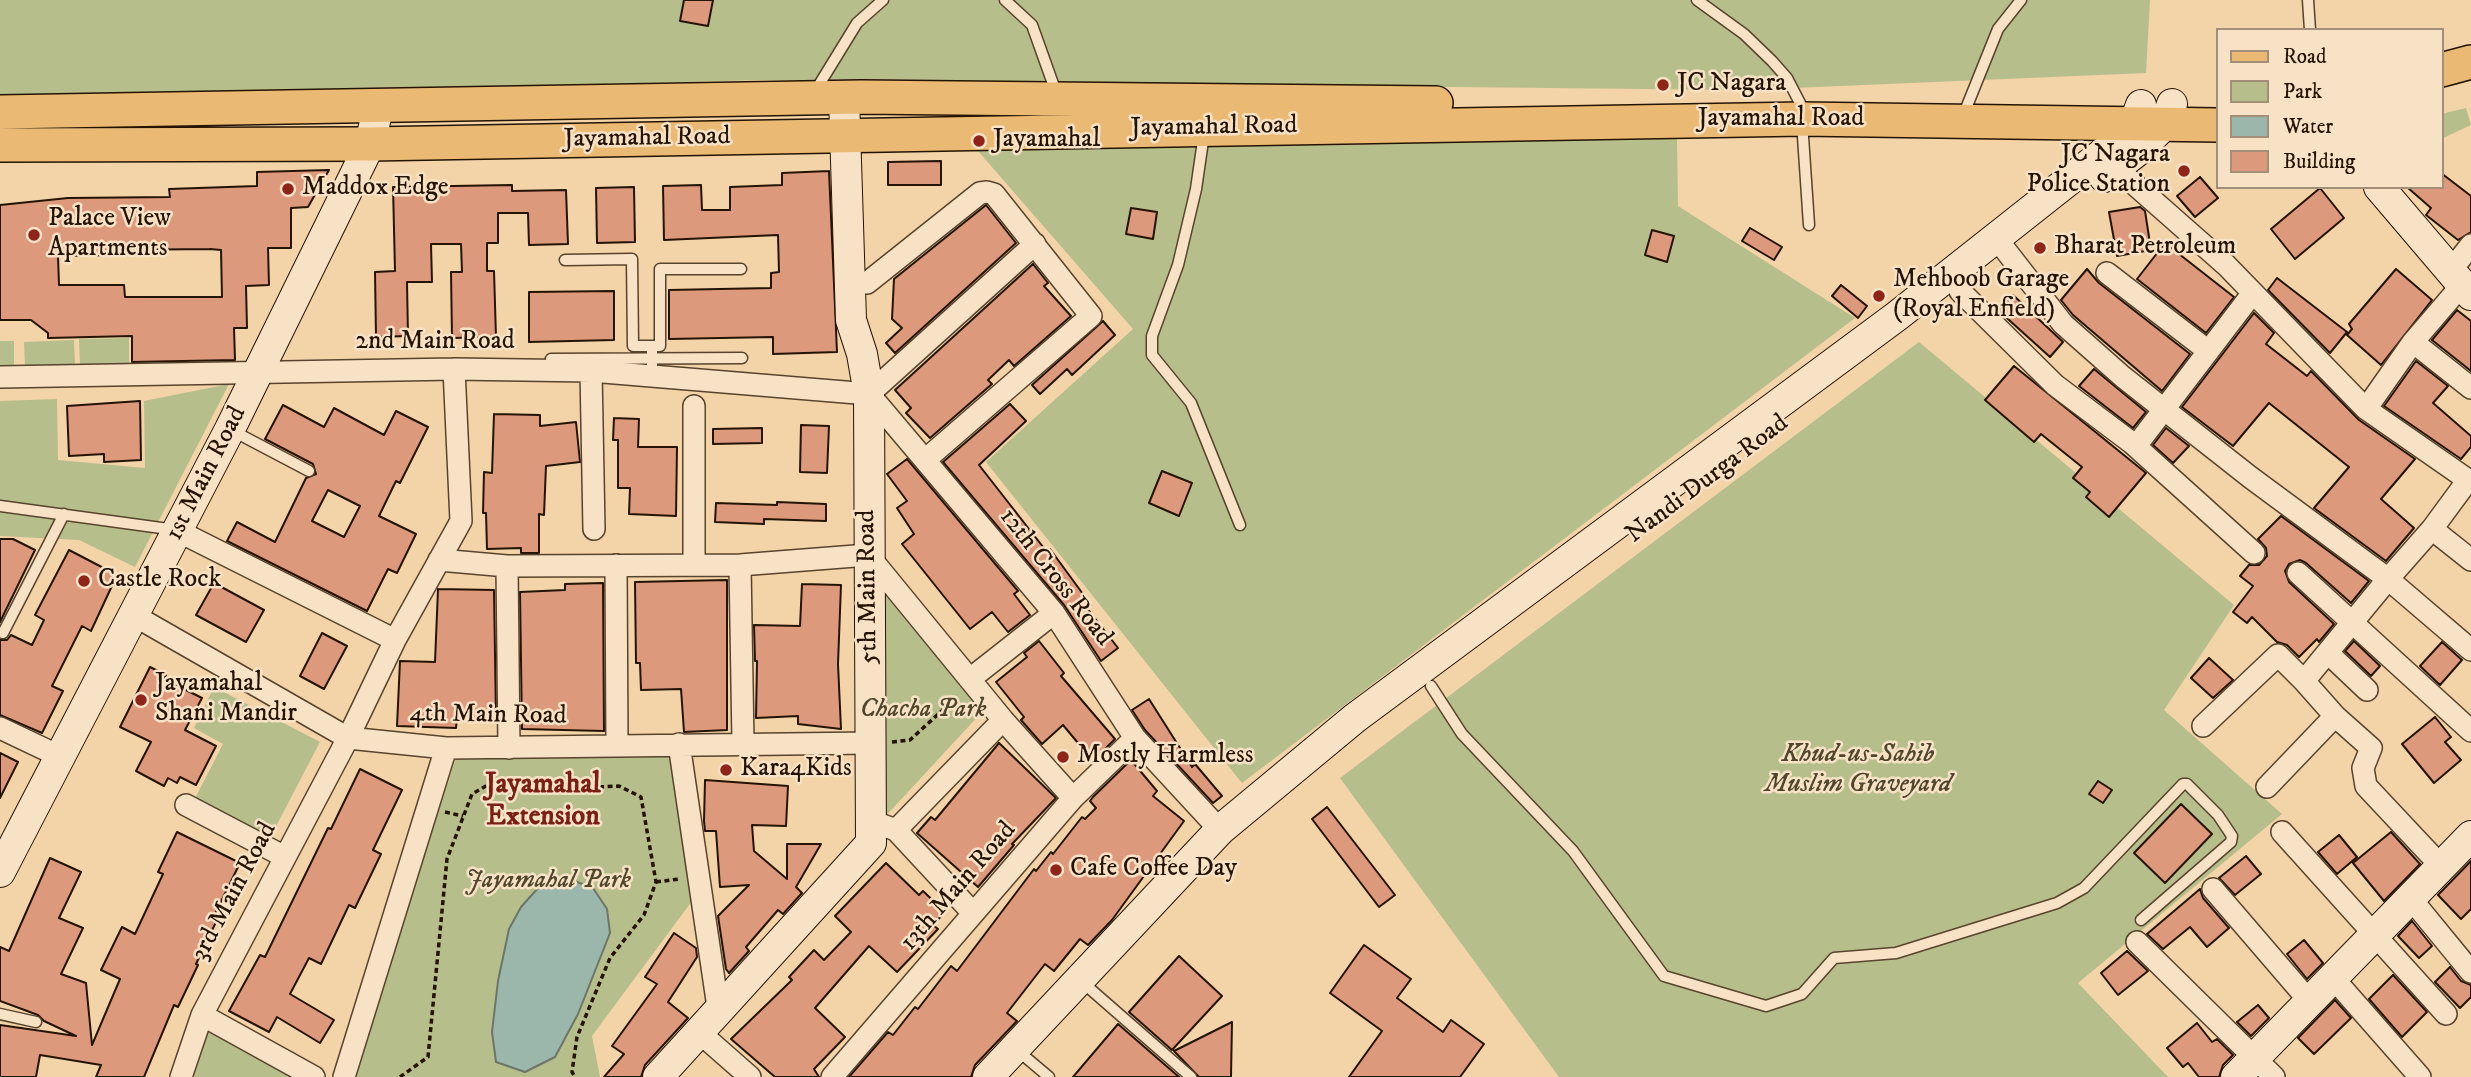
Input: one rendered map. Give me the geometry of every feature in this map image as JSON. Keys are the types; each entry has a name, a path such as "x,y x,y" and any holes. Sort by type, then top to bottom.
{"main road":[{"path":"2443,69 2471,62"},
{"path":"2443,92 2471,86"},
{"name":"Jayamahal Road","path":"0,112 378,108 852,97 1058,98 1967,114 2153,114 2216,103"},
{"path":"852,97 853,135"},
{"name":"1st Main Road","path":"4,855 135,616 230,429 370,144 378,108"},
{"name":"Jayamahal Road","path":"0,145 370,144 1205,128 1801,112"},
{"name":"Jayamahal Road","path":"2153,114 2216,125"},
{"name":"Nandi Durga Road","path":"988,1077 1220,830 1354,718 1897,316 2116,168 2140,149 2153,114"},
{"name":"Nandi Durga Road","path":"1220,830 1366,734 1960,291 2001,245 2116,142 2153,114"},
{"name":"5th Main Road","path":"853,135 869,323 862,354"},
{"name":"5th Main Road","path":"658,1077 710,1023 871,843 884,825 872,743 868,555 869,394 862,354 851,320 853,135"},
{"path":"2381,189 2461,284"},
{"path":"2255,1070 2311,1003 2471,836"}],"street":[{"path":"2116,168 2226,265 2366,409 2470,481 2304,681"},
{"path":"867,283 980,193 994,194 1091,316 925,460"},
{"path":"869,394 1035,244"},
{"path":"2001,245 2063,324 2250,477 2388,579 2471,650"},
{"path":"2366,409 2413,342 2461,284 2471,245"},
{"path":"2107,273 2207,350"},
{"path":"1960,291 2055,385 2136,446 2254,553"},
{"path":"2136,446 2163,407 2252,294"},
{"path":"2413,342 2471,388"},
{"name":"2nd Main Road","path":"0,377 454,369 591,371 652,366 869,394"},
{"name":"3rd Main Road","path":"181,1077 202,1015 348,738 395,640 461,521 454,369"},
{"path":"591,371 594,529"},
{"name":"12th Cross Road","path":"869,394 1054,613 1135,738 1220,830"},
{"path":"694,406 694,565"},
{"path":"2432,529 2471,560"},
{"path":"178,531 395,640"},
{"path":"439,560 507,566 740,565 868,555 1003,720 1073,798"},
{"path":"616,565 617,745"},
{"path":"740,565 743,743"},
{"path":"507,566 509,748"},
{"path":"2298,573 2471,732"},
{"path":"970,679 1054,613"},
{"name":"4th Main Road","path":"135,616 348,738 446,748 872,743"},
{"path":"2328,653 2368,690"},
{"path":"2203,726 2278,655 2335,716 2371,748 2364,768 2366,786 2442,867"},
{"path":"2267,787 2335,716"},
{"name":"5th Main Road","path":"884,825 1003,720"},
{"path":"0,728 59,757"},
{"name":"13th Main Road","path":"832,1077 1073,798 1135,738"},
{"path":"679,744 699,877 710,1023 750,1077"},
{"path":"344,1077 446,748"},
{"path":"186,805 285,857"},
{"path":"884,825 973,914"},
{"path":"2282,832 2446,1014"},
{"path":"2213,890 2311,1003"},
{"path":"2412,900 2471,972"},
{"path":"2137,942 2255,1070"},
{"path":"2334,979 2420,1077"},
{"path":"202,1015 314,1077"}],"lane":[{"path":"811,99 857,23 883,0"},
{"path":"1005,0 1032,25 1058,98"},
{"path":"1697,0 1744,34 1787,78 1801,112 1809,225"},
{"path":"1967,114 1998,29 2021,0"},
{"path":"2308,0 2312,28"},
{"path":"1205,128 1196,189 1178,265 1152,336 1152,355 1191,403 1240,525"},
{"path":"565,260 632,259 633,346 660,346 660,269 741,269"},
{"path":"652,346 652,366"},
{"path":"551,359 652,366 742,358"},
{"path":"230,429 309,471"},
{"path":"0,506 178,531"},
{"path":"3,633 64,514"},
{"path":"1431,686 1462,734 1573,851 1664,976 1766,1006 1802,994 1834,958 1896,953 2057,903 2084,888 2184,783 2206,802 2232,836 2231,842 2141,920"},
{"path":"2198,871 2213,890"},
{"path":"1079,979 1191,1077"},
{"path":"0,1014 36,1023"},
{"path":"1014,1048 1049,1077"}],"path":[{"path":"872,743 910,740 947,706"},
{"path":"400,1077 428,1058 447,859 472,794 493,782 573,788 619,786 641,797 656,882 644,915 610,958 591,1003 577,1037 572,1072 575,1077"},
{"path":"656,882 699,877"}],"green space":[{"path":"0,0 2150,0 2146,73 1746,90 763,80 0,99"},
{"path":"2466,108 2471,125 2443,138 2443,114"},
{"path":"1677,138 1678,206 1855,318 1242,783 986,462 1133,329 978,151"},
{"path":"129,338 129,363 80,365 79,339"},
{"path":"74,340 75,366 25,367 24,342"},
{"path":"0,341 14,341 14,367 0,367"},
{"name":"Khud-us-Sahib Muslim Graveyard","path":"1919,342 2234,605 2164,710 2282,814 2078,983 2168,1077 1559,1077 1340,778"},
{"path":"229,384 135,567 79,540 0,536 0,401 57,399 58,460 145,468 144,401"},
{"name":"Chacha Park","path":"876,575 982,712 882,820"},
{"path":"214,687 320,742 260,857 185,818 223,744 194,728"},
{"name":"Jayamahal Park","path":"672,755 692,901 592,1036 600,1077 353,1077 456,758"},
{"path":"207,1027 297,1077 190,1077"}],"water":[{"path":"564,877 593,888 607,909 610,933 578,1014 555,1057 525,1072 496,1062 492,1032 498,981 509,929 521,907 539,887"}],"building":[{"path":"684,0 713,0 708,26 680,21"},
{"path":"941,161 941,185 888,185 888,162"},
{"path":"329,170 308,207 291,208 291,248 268,248 269,285 246,286 247,328 234,328 235,360 132,362 132,336 48,338 48,333 31,320 0,320 0,205 68,198 170,197 169,189 257,186 257,172","holes":["113,250 221,250 222,297 125,297 124,285 59,285 58,256 113,255"]},
{"path":"829,171 837,352 773,354 773,337 669,339 669,290 771,288 771,273 779,272 778,235 664,240 663,186 701,185 702,210 730,210 730,187 782,185 782,173"},
{"path":"2443,175 2471,196 2471,232 2458,240 2426,215 2431,208 2409,189 2443,189"},
{"path":"2200,177 2218,198 2195,217 2177,196"},
{"path":"512,185 512,191 566,190 568,244 529,245 528,213 498,213 498,243 487,243 487,271 494,271 496,337 452,338 451,272 462,272 461,244 431,244 432,282 407,282 408,336 376,337 375,272 395,271 393,187"},
{"path":"634,187 635,242 597,243 596,188"},
{"path":"2319,189 2344,218 2295,259 2271,229"},
{"path":"986,205 1016,243 895,353 886,343 902,328 892,319 894,279"},
{"path":"2140,207 2145,211 2151,250 2117,256 2109,212"},
{"path":"1131,208 1157,212 1153,239 1126,234"},
{"path":"1750,228 1782,247 1774,260 1742,241"},
{"path":"1652,230 1674,236 1667,262 1645,255"},
{"path":"2165,243 2234,297 2206,333 2137,279"},
{"path":"1033,264 1048,283 1044,286 1071,316 1014,366 1009,360 988,380 992,384 930,438 906,413 911,408 895,390"},
{"path":"2087,269 2099,283 2190,354 2162,391 2073,315 2061,300"},
{"path":"2396,269 2432,300 2381,365 2347,335 2352,329 2349,324"},
{"path":"2277,278 2347,332 2330,353 2268,290"},
{"path":"1841,285 1867,306 1858,318 1832,296"},
{"path":"614,291 614,340 529,342 529,292"},
{"path":"2013,295 2063,342 2050,357 1999,311"},
{"path":"2457,310 2471,321 2471,371 2432,340"},
{"path":"2254,313 2274,333 2266,344 2307,376 2311,371 2359,420 2415,459 2381,499 2414,528 2386,561 2314,508 2349,467 2269,403 2233,446 2182,407"},
{"path":"1103,321 1115,335 1072,375 1067,369 1040,394 1032,385"},
{"path":"2416,361 2448,386 2433,403 2471,436 2471,447 2461,459 2384,406"},
{"path":"2014,366 2146,473 2109,517 2086,497 2090,492 2073,478 2082,467 2041,434 2034,442 1985,400"},
{"path":"2094,369 2146,412 2133,428 2079,386"},
{"path":"140,401 141,460 104,462 104,454 69,456 67,406"},
{"path":"1010,404 1026,421 979,465 1047,552 1050,549 1091,605 1087,608 1118,648 1101,661 1064,605 943,462"},
{"path":"283,405 324,427 334,408 384,435 396,411 428,427 400,483 396,481 379,516 416,534 397,573 388,569 367,611 227,541 237,522 275,542 306,478 316,474 313,464 265,439","holes":["328,490 360,506 344,537 312,521"]},
{"path":"494,414 540,415 540,426 576,422 580,462 546,466 544,515 539,514 539,553 521,553 521,548 487,549 486,513 483,513 484,472 492,473"},
{"path":"614,418 639,419 638,447 677,447 676,516 629,514 630,488 618,488 618,440 613,440"},
{"path":"801,425 829,426 827,473 800,472"},
{"path":"762,428 762,443 713,444 713,429"},
{"path":"2166,428 2189,446 2173,463 2153,445"},
{"path":"907,459 1018,591 1014,594 1030,615 1008,632 992,612 970,629 902,544 914,534 897,508 907,501 887,474"},
{"path":"1162,471 1192,483 1179,516 1149,503"},
{"path":"777,502 826,504 826,521 764,519 764,524 715,522 716,503 777,505"},
{"path":"2281,516 2369,581 2351,603 2306,563 2300,560 2289,564 2285,571 2289,582 2334,624 2319,642 2317,639 2299,657 2287,645 2277,642 2252,617 2247,623 2233,612 2253,586 2240,576 2249,565 2259,565 2267,556 2266,548 2258,539"},
{"path":"0,539 13,539 35,550 0,622"},
{"path":"69,550 117,575 91,631 82,626 52,686 63,691 42,733 0,715 0,640 7,640 11,635 32,645 44,620 35,615"},
{"path":"727,580 727,730 684,732 681,689 641,690 640,663 636,663 635,582"},
{"path":"214,583 264,610 246,642 196,615"},
{"path":"603,583 604,731 522,729 520,592 565,590 565,584"},
{"path":"802,584 841,585 838,664 841,729 798,724 798,716 756,718 757,661 754,625 800,626"},
{"path":"438,589 494,590 496,718 457,717 456,728 397,726 400,661 435,662"},
{"path":"322,633 347,646 324,689 300,676"},
{"path":"1039,641 1064,673 1061,676 1115,739 1093,761 1063,725 1042,744 1021,720 1024,717 996,682 1027,657 1024,653"},
{"path":"2354,641 2380,666 2371,676 2345,651"},
{"path":"2442,642 2462,660 2440,685 2420,666"},
{"path":"2209,658 2233,680 2213,698 2191,678"},
{"path":"150,667 166,675 164,679 202,698 185,730 216,746 196,785 180,777 177,783 168,778 164,786 136,771 151,742 120,727"},
{"path":"1149,699 1192,767 1195,764 1222,796 1213,803 1145,730 1132,710"},
{"path":"2435,717 2451,737 2445,742 2461,760 2434,783 2402,744"},
{"path":"999,743 1056,798 1012,844 1014,845 978,887 917,833 931,817 935,820"},
{"path":"0,753 18,762 0,798"},
{"path":"1131,760 1157,791 1153,796 1184,821 1112,920 1088,945 1080,939 1054,971 1045,964 1007,1013 1017,1021 975,1065 971,1077 849,1077 888,1032 893,1035 915,1007 918,1009 951,966 957,971 1034,869 1036,871 1051,852 1053,854 1082,817 1085,819 1096,808 1090,801 1093,797"},
{"path":"360,769 402,790 373,850 381,854 355,908 349,905 321,964 309,958 290,994 334,1020 320,1043 277,1017 269,1032 229,1011 260,955 265,957"},
{"path":"705,780 788,786 786,826 752,825 754,851 787,879 787,844 821,844 796,887 802,893 783,914 778,910 746,947 749,951 729,973 726,969 718,916 749,885 720,887 716,831 705,831"},
{"path":"2098,781 2112,790 2103,803 2089,794"},
{"path":"2181,804 2212,834 2165,883 2134,853"},
{"path":"1327,807 1395,895 1379,907 1312,819"},
{"path":"177,832 240,863 212,920 216,922 196,964 198,965 178,1007 174,1005 144,1077 96,1077 101,1065 40,1055 36,1077 0,1077 0,1025 76,1036 44,1021 38,1015 0,1001 0,947 9,951 50,858 81,872 59,918 83,928 61,974 86,983 92,1045 120,979 101,970 122,927 135,934 163,874 158,872"},
{"path":"2391,832 2420,864 2384,901 2353,863"},
{"path":"2339,835 2357,857 2337,874 2318,852"},
{"path":"2246,856 2261,874 2235,895 2219,878"},
{"path":"2471,861 2471,909 2461,919 2438,895"},
{"path":"886,863 919,895 923,891 945,912 933,925 938,929 897,972 869,946 815,1008 845,1037 814,1069 819,1077 775,1077 731,1039 792,980 789,977 814,950 824,960 851,932 835,916"},
{"path":"2200,889 2203,898 2229,928 2207,947 2190,927 2163,949 2147,934"},
{"path":"2412,921 2432,946 2419,958 2398,936"},
{"path":"674,933 696,948 697,957 668,1002 688,1018 645,1065 641,1077 604,1077 624,1054 612,1046 657,984 645,977"},
{"path":"2304,940 2323,963 2307,979 2287,954"},
{"path":"1364,945 1411,979 1397,998 1443,1032 1451,1020 1484,1044 1460,1077 1349,1077 1382,1031 1330,993"},
{"path":"2127,951 2148,971 2118,995 2101,973"},
{"path":"1179,956 1222,996 1172,1050 1129,1012"},
{"path":"2450,967 2461,981 2471,985 2471,997 2460,1008 2435,982"},
{"path":"2393,975 2427,1012 2402,1037 2369,999"},
{"path":"2335,1000 2351,1018 2314,1054 2298,1038"},
{"path":"2258,1005 2269,1018 2251,1036 2237,1022"},
{"path":"1232,1022 1231,1077 1199,1077 1174,1051"},
{"path":"2197,1023 2212,1042 2217,1039 2233,1055 2223,1065 2219,1077 2199,1077 2188,1063 2183,1067 2167,1048"},
{"path":"1118,1024 1179,1077 1073,1077"}],"place":[{"name":"JC Nagara","path":"1663,85"},
{"name":"Jayamahal","path":"979,141"},
{"name":"JC Nagara Police Station","path":"2184,171"},
{"name":"Maddox Edge","path":"288,189"},
{"name":"Palace View Apartments","path":"34,235"},
{"name":"Bharat Petroleum","path":"2040,248"},
{"name":"Mehboob Garage (Royal Enfield)","path":"1879,296"},
{"name":"Castle Rock","path":"84,581"},
{"name":"Jayamahal Shani Mandir","path":"141,700"},
{"name":"Mostly Harmless","path":"1063,757"},
{"name":"Kara4Kids","path":"726,770"},
{"name":"Cafe Coffee Day","path":"1056,870"}],"district":[{"name":"Jayamahal Extension","path":"543,802"}]}
